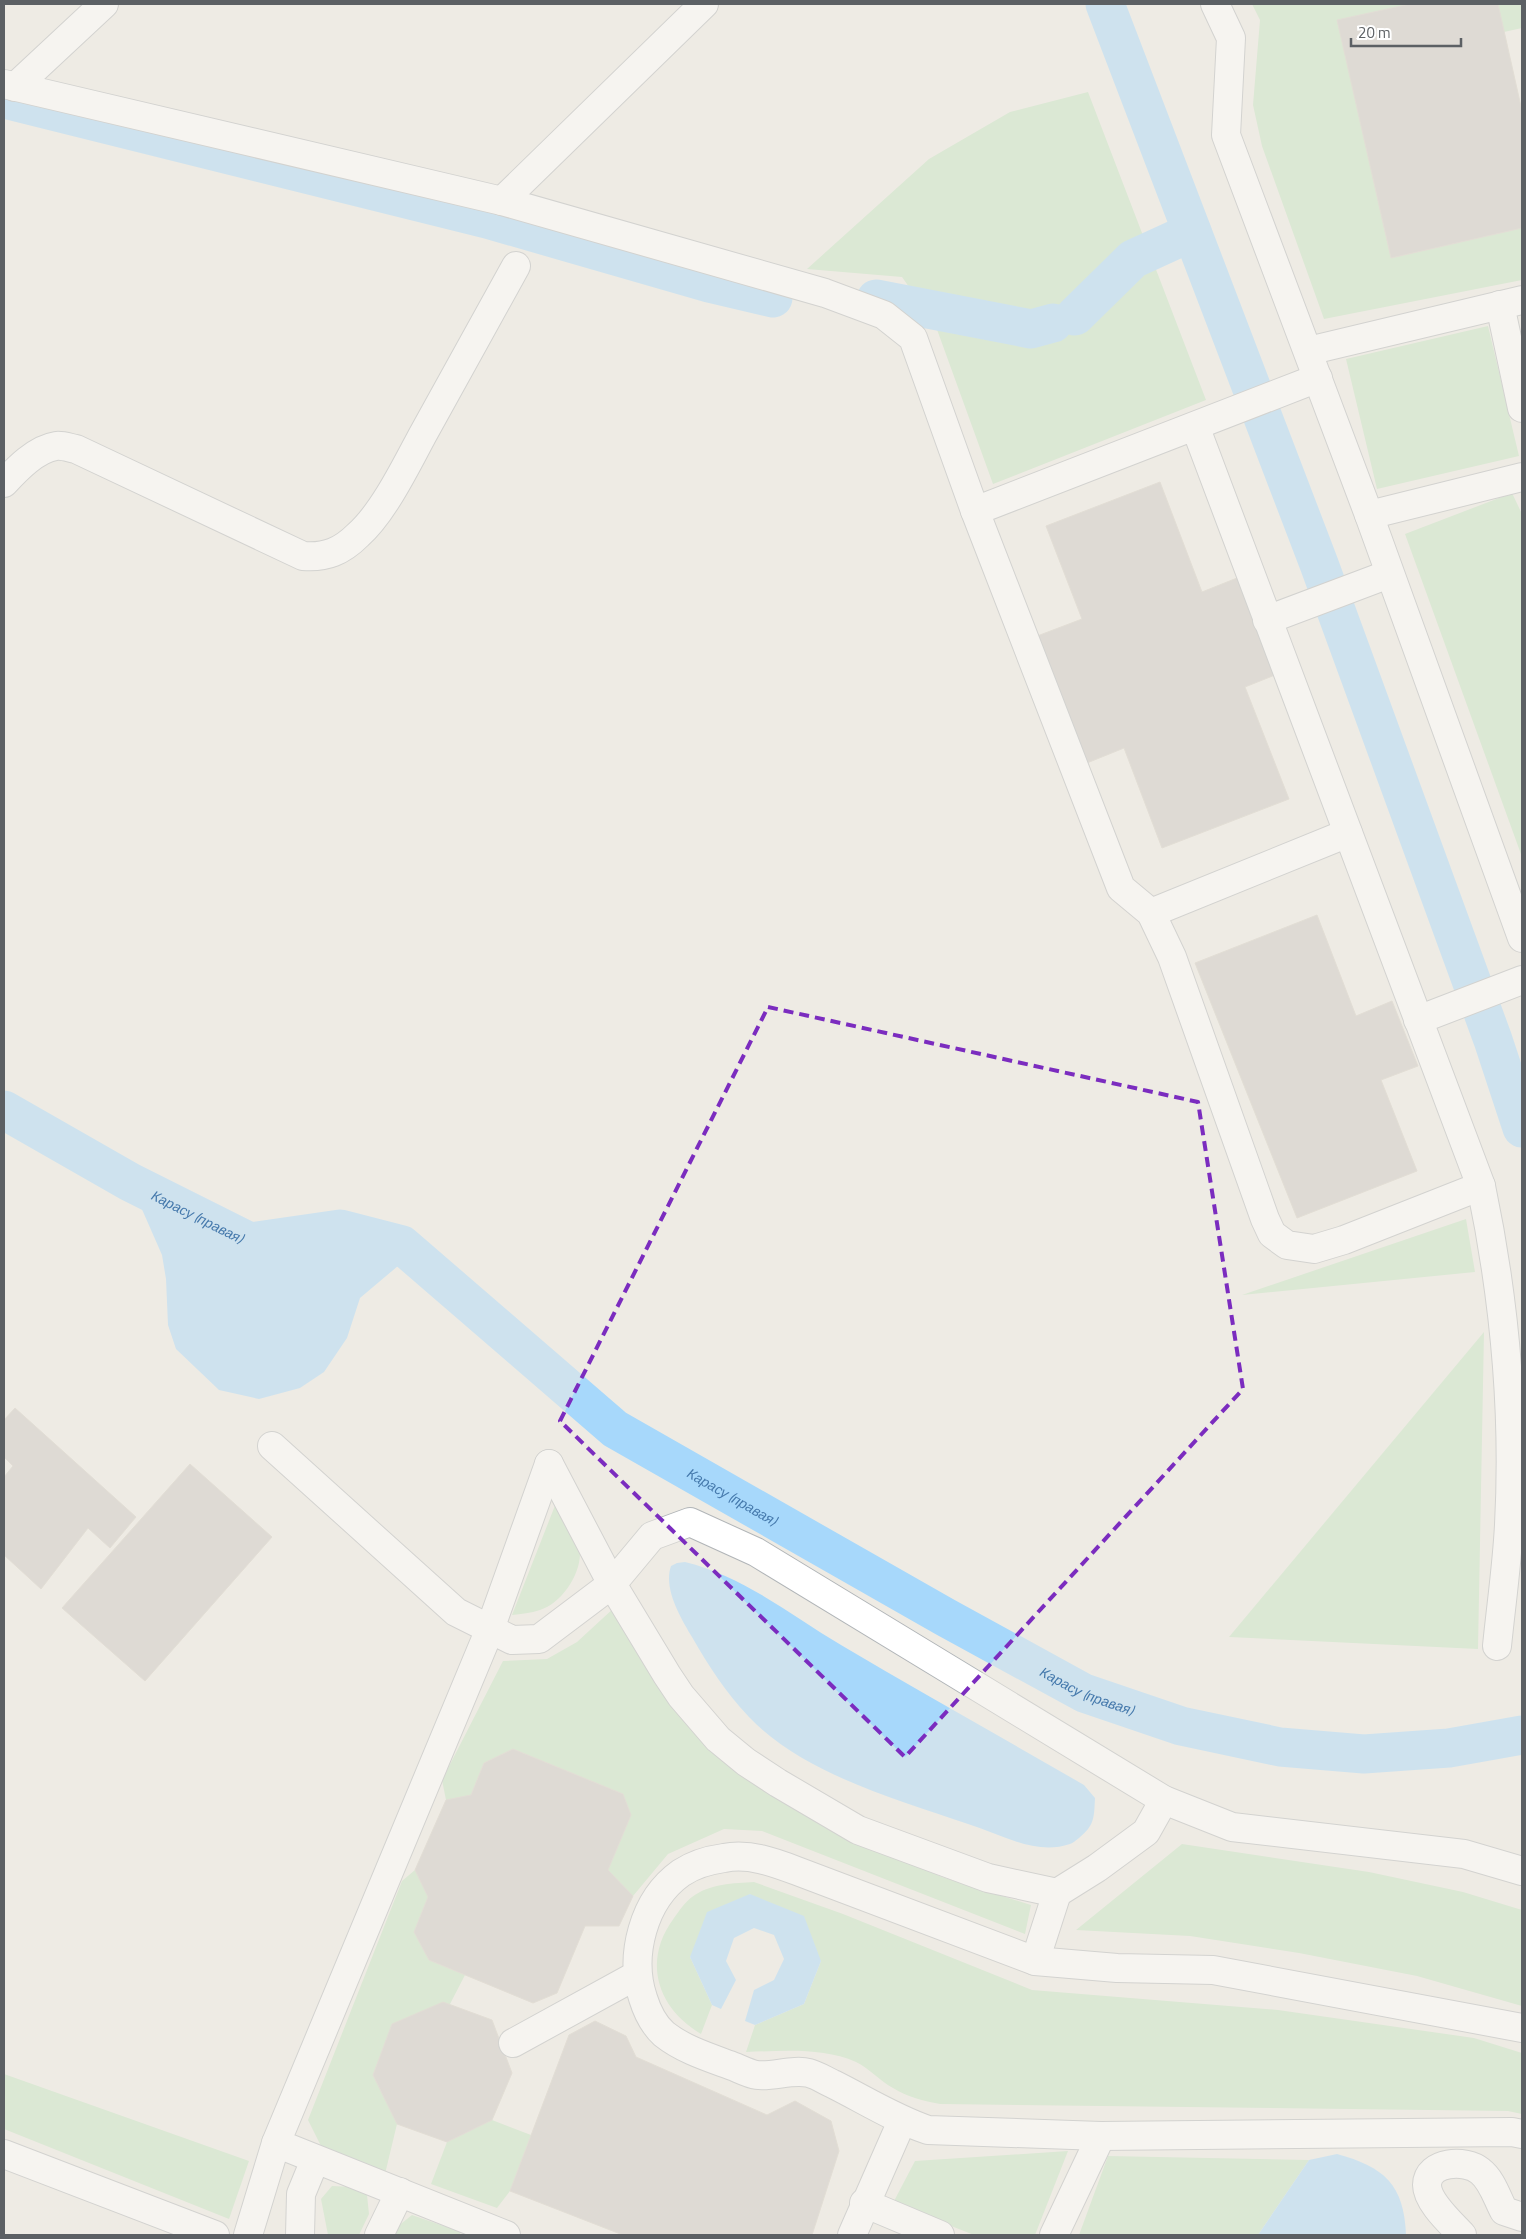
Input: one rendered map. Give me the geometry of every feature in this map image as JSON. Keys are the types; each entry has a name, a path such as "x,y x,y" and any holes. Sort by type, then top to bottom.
{"street":[{"path":"10,86 104,4"},
{"path":"502,201 704,4"},
{"path":"1215,4 1232,38 1226,135 1369,515 1522,938"},
{"path":"10,86 502,201 825,293 884,315 913,338 975,510 1121,888 1151,913 1172,957 1272,1234 1287,1245 1314,1249 1344,1240 1481,1186"},
{"path":"4,483 19,467 37,455 56,446 76,449 304,556 328,555 341,549 359,535 378,512 412,455 516,266"},
{"path":"1308,352 1511,302 1522,408"},
{"path":"975,510 1318,378"},
{"path":"1194,426 1481,1186 1494,1250 1508,1409 1509,1525 1496,1646"},
{"path":"1369,515 1522,477"},
{"path":"1268,620 1389,574"},
{"path":"1151,913 1348,833"},
{"path":"1418,1020 1522,980"},
{"path":"272,1446 456,1612 512,1640 539,1639 612,1584 652,1536 690,1522 756,1552 1164,1800 1232,1826 1464,1854 1522,1871"},
{"path":"248,2235 276,2143 490,1629 549,1464 612,1584 681,1696 718,1739 746,1762 858,1830 988,1878 1057,1893"},
{"path":"1035,1961 1057,1893 1097,1868 1146,1832 1164,1800"},
{"path":"1522,2028 1213,1970 1117,1968 1035,1961 797,1871 757,1858 742,1856 725,1857 695,1866 681,1873 660,1895 647,1918 638,1947 637,1975 645,2005 652,2020 663,2033 678,2043 756,2075 808,2073 864,2099 902,2121 928,2130 1101,2136 1502,2132 1522,2134"},
{"path":"513,2043 637,1975"},
{"path":"852,2235 864,2203 902,2121"},
{"path":"1054,2235 1101,2136"},
{"path":"276,2143 400,2192 476,2229 506,2235"},
{"path":"4,2154 215,2235"},
{"path":"300,2235 301,2194 315,2160"},
{"path":"1462,2235 1440,2210 1427,2185 1435,2170 1455,2163 1481,2171 1487,2178 1504,2211 1522,2217"},
{"path":"379,2235 400,2192"},
{"path":"864,2203 940,2235"}],"highlighted area":[{"path":"768,1007 1198,1102 1243,1389 905,1757 560,1421"}],"green space":[{"path":"1252,4 1410,4 1338,20 1391,258 1522,228 1522,280 1324,319 1262,146 1253,105 1260,20"},
{"path":"1498,4 1522,4 1522,28 1504,32"},
{"path":"1088,92 1206,400 993,484 935,324 902,277 807,269 929,159 1010,112"},
{"path":"1488,326 1519,456 1377,489 1346,359"},
{"path":"1512,493 1522,514 1522,857 1405,534"},
{"path":"1466,1219 1475,1272 1242,1295"},
{"path":"1484,1332 1478,1649 1229,1637"},
{"path":"556,1503 579,1545 579,1564 570,1584 557,1600 540,1610 512,1615"},
{"path":"615,1607 690,1729 730,1766 834,1830 942,1877 1031,1905 1025,1934 762,1831 724,1829 668,1854 633,1896 608,1870 631,1815 623,1794 513,1749 484,1763 471,1795 446,1800 442,1780 503,1661 547,1659 577,1642"},
{"path":"1182,1844 1369,1872 1463,1892 1522,1910 1522,2006 1417,1976 1299,1953 1190,1936 1076,1930"},
{"path":"415,1870 428,1897 414,1932 429,1960 465,1975 450,2004 392,2025 373,2075 397,2124 385,2174 323,2150 308,2120 402,1881"},
{"path":"754,1882 843,1914 1032,1990 1278,2010 1474,2038 1522,2053 1522,2114 1508,2111 940,2104 904,2094 861,2065 843,2057 802,2051 746,2052 755,2025 804,2004 821,1961 750,1894 690,1957 712,2005 701,2034 674,2011 665,1997 659,1982 657,1967 664,1934 689,1899 706,1889"},
{"path":"4,2074 249,2161 229,2219 4,2129"},
{"path":"492,2120 531,2135 510,2191 497,2208 431,2184 447,2142"},
{"path":"1068,2151 1035,2235 974,2235 893,2203 915,2161"},
{"path":"1108,2156 1309,2160 1258,2235 1079,2235"},
{"path":"332,2186 354,2187 367,2195 369,2214 359,2235 328,2235 321,2199"},
{"path":"412,2215 461,2232 459,2235 392,2235 392,2231"}],"water":[{"path":"130,1182 250,1242 340,1229 402,1245 411,1255 360,1298 347,1338 324,1372 300,1388 259,1399 219,1390 176,1349 168,1325 166,1279 162,1255"},
{"path":"685,1562 706,1568 747,1587 902,1681 1084,1785 1095,1798 1094,1816 1091,1825 1079,1838 1070,1844 1057,1847 1031,1846 852,1783 796,1754 771,1737 749,1717 704,1658 678,1612 669,1584 671,1566"},
{"path":"750,1894 804,1916 821,1961 804,2004 755,2025 745,2021 754,1990 774,1980 784,1959 774,1935 754,1928 734,1938 726,1961 736,1980 721,2009 712,2005 690,1957 707,1912"},
{"path":"1337,2154 1367,2165 1388,2180 1396,2190 1401,2203 1406,2235 1258,2235 1309,2160"}],"building":[{"path":"1410,4 1498,4 1522,111 1522,228 1391,258 1337,20"},
{"path":"1160,482 1202,592 1237,578 1275,675 1245,687 1289,799 1162,848 1124,748 1082,765 1032,638 1082,619 1046,526"},
{"path":"1317,915 1356,1016 1392,1001 1418,1066 1381,1080 1417,1171 1297,1218 1195,963"},
{"path":"15,1408 136,1517 110,1548 88,1528 41,1589 4,1555 4,1477 13,1466 4,1457 4,1420"},
{"path":"190,1464 272,1537 145,1681 62,1608"},
{"path":"513,1749 623,1794 631,1815 608,1870 633,1896 619,1926 585,1926 557,1993 533,2003 429,1960 414,1932 428,1897 415,1870 446,1800 471,1795 484,1763"},
{"path":"443,2002 492,2020 512,2073 492,2120 447,2142 397,2124 373,2075 392,2024"},
{"path":"595,2021 626,2036 636,2057 767,2115 795,2101 831,2121 839,2151 812,2235 623,2235 510,2191 569,2035"}],"waterway":[{"path":"1105,4 1319,564 1493,1040 1522,1128"},
{"path":"4,99 487,219 709,283 773,298"},
{"path":"1075,316 1133,259 1192,232"},
{"path":"876,299 1031,329 1053,323"},
{"name":"Карасу (правая)","path":"4,1110 130,1182 250,1242 340,1229 402,1245 615,1429 945,1617 1084,1693 1181,1726 1280,1747 1364,1754 1449,1748 1522,1735"}]}
